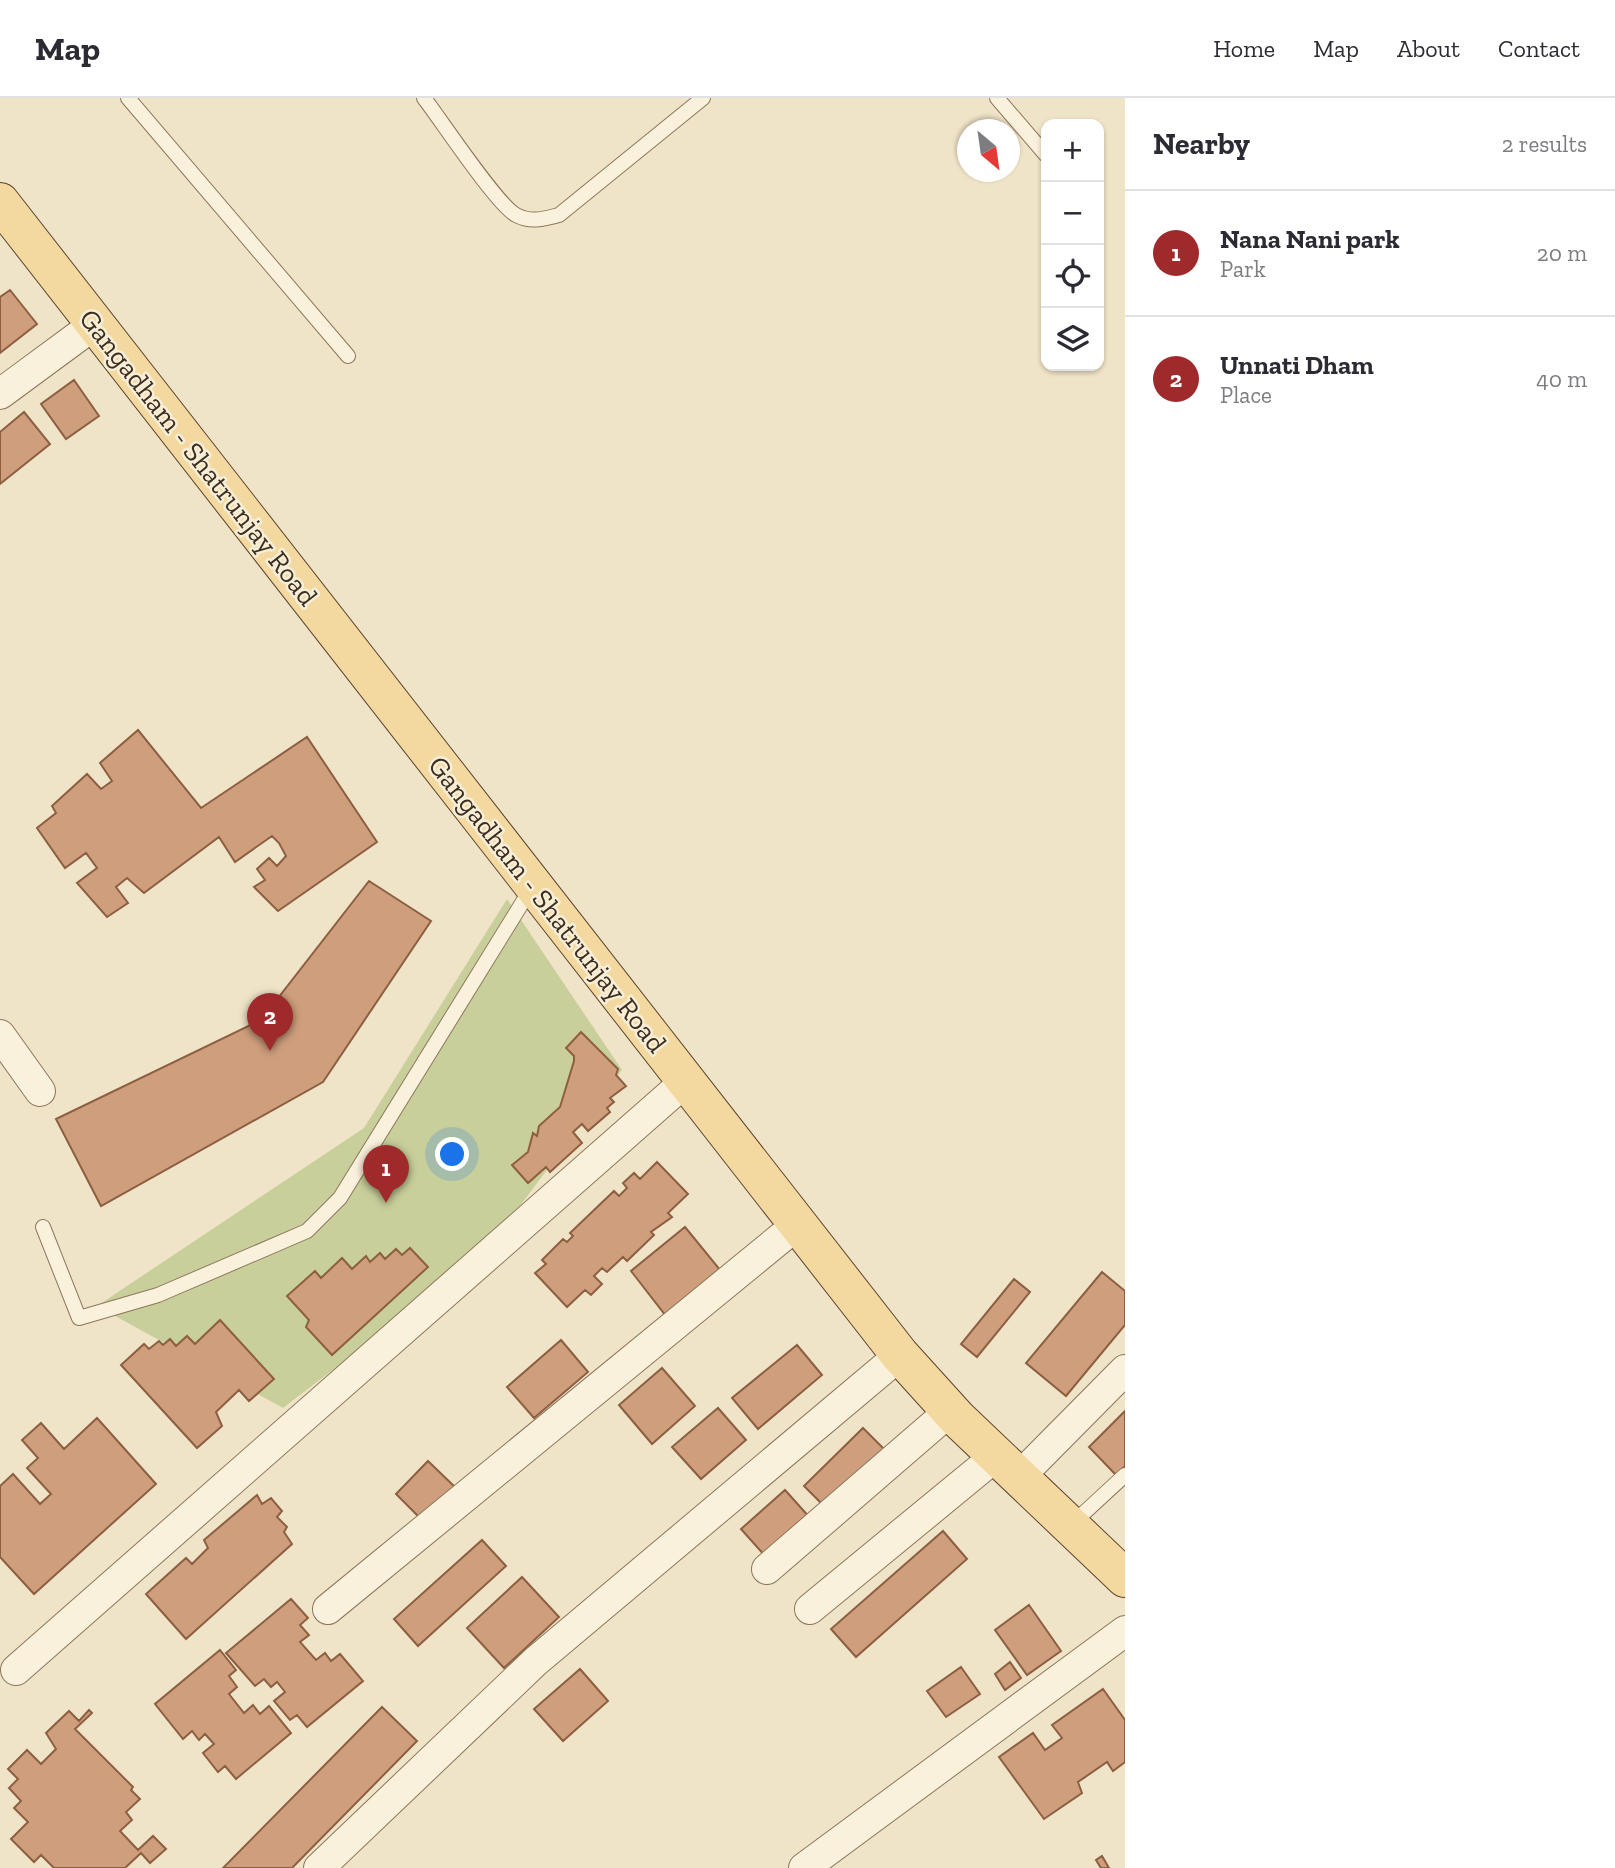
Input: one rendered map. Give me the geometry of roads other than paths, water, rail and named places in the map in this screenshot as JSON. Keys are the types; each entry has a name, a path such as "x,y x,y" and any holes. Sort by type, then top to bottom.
{"main road":[{"name":"Gangadham - Shatrunjay Road","path":"0,202 900,1355 1007,1467 1069,1527 1121,1566"}],"street":[{"path":"0,394 95,324"},
{"path":"0,1035 40,1091"},
{"path":"16,1670 686,1081"},
{"path":"327,1609 799,1224"},
{"path":"319,1868 536,1661 900,1355"},
{"path":"810,1609 1007,1467 1125,1370"},
{"path":"766,1569 951,1410"},
{"path":"804,1868 1125,1631"}],"lane":[{"path":"128,98 348,356"},
{"path":"425,98 499,198 515,214 536,221 559,215 703,98"},
{"path":"997,98 1041,149"},
{"path":"43,1227 79,1318 158,1295 307,1231 340,1198 533,885"},
{"path":"1069,1527 1125,1475"}],"place":[{"name":"Unnati Dham","path":"270,1051"},
{"name":"Nana Nani park","path":"386,1203"}]}
